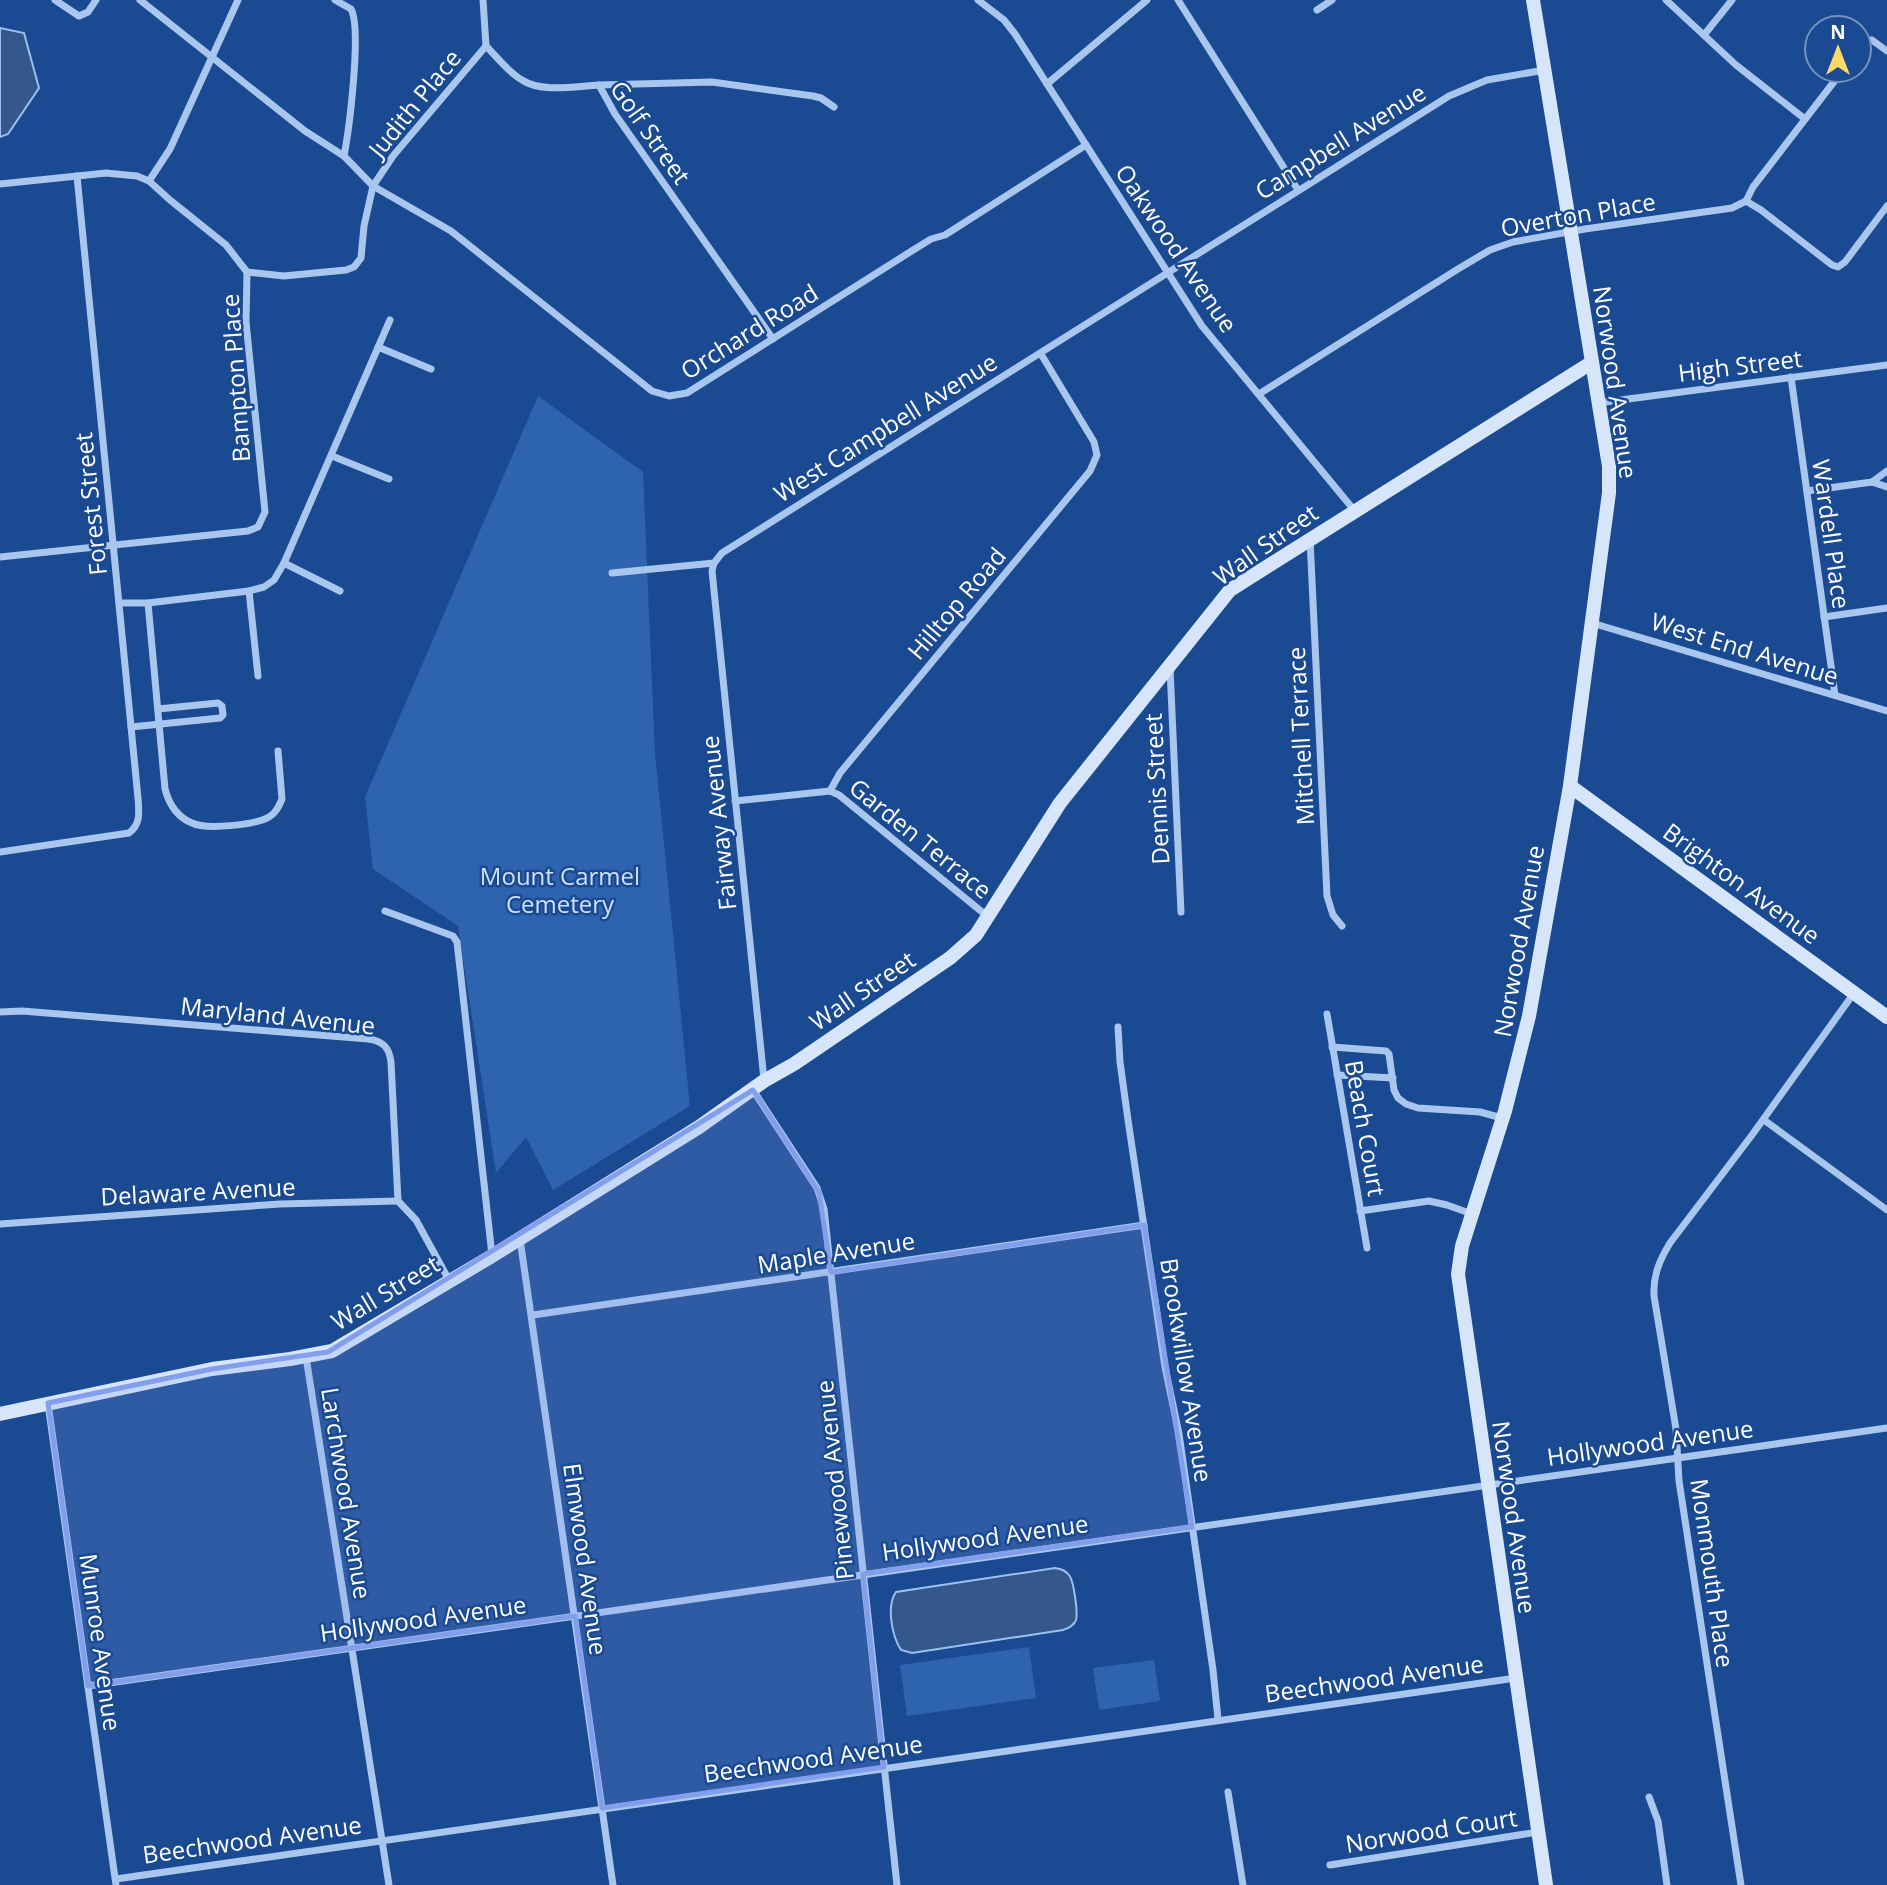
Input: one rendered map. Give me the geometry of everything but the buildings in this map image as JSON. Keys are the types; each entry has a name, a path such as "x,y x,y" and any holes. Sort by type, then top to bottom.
{"street":[{"path":"55,0 75,15 88,12 96,0"},
{"name":"Orchard Road","path":"140,0 305,131 344,156 373,186 451,231 660,395 675,396 687,393 1086,145"},
{"path":"0,184 115,174 137,176 149,181 170,149 238,0"},
{"path":"334,0 351,9 355,27 349,130 344,156"},
{"path":"483,0 486,46"},
{"name":"Oakwood Avenue","path":"978,0 1009,26 1202,326 1354,510"},
{"path":"1047,84 1147,0"},
{"path":"1178,0 1298,190"},
{"path":"1317,9 1332,0"},
{"name":"Norwood Avenue","path":"1533,0 1609,466 1609,493 1570,786 1529,1016 1502,1118 1462,1246 1458,1275 1546,1885"},
{"path":"1666,0 1736,65 1805,119"},
{"path":"1704,35 1732,0"},
{"name":"Golf Street","path":"486,46 527,83 550,86 599,85 615,114 773,339"},
{"name":"Judith Place","path":"373,186 393,156 486,46"},
{"name":"Campbell Avenue","path":"1167,273 1464,88 1487,80 1545,70"},
{"path":"599,85 724,83 813,96 834,107"},
{"path":"1832,84 1753,187 1746,201 1838,267 1887,206"},
{"name":"Forest Street","path":"0,852 130,833 139,821 76,176"},
{"name":"Bampton Place","path":"114,545 248,531 262,522 265,512 246,323 247,272 226,245 149,181"},
{"path":"247,272 284,276 355,267 362,254 364,226 373,186"},
{"name":"Overton Place","path":"1259,394 1490,250 1513,242 1732,208 1746,201"},
{"name":"West Campbell Avenue","path":"714,563 722,553 1167,273"},
{"path":"119,603 148,603 249,591 264,587 274,580 332,456 390,320"},
{"path":"378,347 431,369"},
{"name":"Hilltop Road","path":"830,791 840,773 1093,467 1097,455 1094,442 1041,354"},
{"name":"Wall Street","path":"0,1414 212,1369 332,1351 492,1256 699,1127 950,958 972,940 999,902 1060,803 1230,590 1591,363"},
{"name":"High Street","path":"1598,402 1887,365"},
{"name":"Wardell Place","path":"1791,377 1835,695"},
{"path":"332,456 389,479"},
{"path":"1807,491 1872,482 1887,484 1887,471"},
{"path":"1872,482 1887,471"},
{"name":"Mitchell Terrace","path":"1310,538 1327,896 1333,915 1342,926"},
{"path":"0,557 114,545"},
{"path":"284,563 341,591"},
{"path":"612,573 714,563"},
{"name":"Fairway Avenue","path":"714,563 712,571 735,801 758,1085"},
{"path":"249,591 258,676"},
{"path":"148,603 168,798 178,814 199,826 252,822 269,817 279,806 282,793 278,751"},
{"path":"1824,617 1887,608"},
{"name":"West End Avenue","path":"1592,623 1887,711"},
{"name":"Dennis Street","path":"1170,664 1181,912"},
{"path":"131,727 220,718 223,715 222,706 218,703 158,709"},
{"name":"Brighton Avenue","path":"1570,786 1887,1017"},
{"path":"735,801 830,791"},
{"name":"Garden Terrace","path":"830,791 987,916"},
{"path":"384,911 453,936 457,942 492,1256"},
{"name":"Monmouth Place","path":"1741,1885 1711,1697 1676,1430 1654,1296 1654,1280 1661,1258 1670,1243 1764,1120 1854,993"},
{"name":"Maryland Avenue","path":"0,1012 22,1011 340,1036 381,1042 387,1046 391,1062 398,1201"},
{"name":"Beach Court","path":"1326,1014 1367,1248"},
{"name":"Brookwillow Avenue","path":"1118,1027 1120,1062 1165,1367 1179,1434 1218,1719"},
{"path":"1332,1047 1386,1051 1389,1054 1398,1098 1412,1106 1480,1112 1502,1118"},
{"path":"1337,1074 1393,1078"},
{"name":"Pinewood Avenue","path":"758,1085 819,1192 824,1209 897,1885"},
{"path":"1764,1120 1887,1210"},
{"path":"398,1201 416,1220 449,1280"},
{"name":"Delaware Avenue","path":"0,1224 267,1205 398,1201"},
{"path":"1360,1211 1429,1202 1472,1214"},
{"name":"Maple Avenue","path":"533,1315 1144,1225"},
{"name":"Elmwood Avenue","path":"520,1238 613,1885"},
{"name":"Larchwood Avenue","path":"306,1357 389,1885"},
{"name":"Munroe Avenue","path":"48,1404 116,1882"},
{"name":"Hollywood Avenue","path":"88,1686 1887,1428"},
{"name":"Beechwood Avenue","path":"116,1882 382,1840 1516,1678"},
{"path":"1228,1792 1243,1885"},
{"path":"1649,1797 1658,1821 1667,1885"},
{"name":"Norwood Court","path":"1330,1866 1538,1832"}],"highlighted area":[{"path":"753,1090 819,1192 831,1272 1144,1225 1192,1527 863,1574 884,1767 602,1808 575,1616 88,1686 48,1403 212,1369 328,1352"}],"green space":[{"name":"Mount Carmel Cemetery","path":"538,396 643,472 655,754 690,1106 553,1190 526,1137 496,1173 458,926 373,869 365,797"},
{"path":"1029,1647 1036,1698 907,1716 900,1665"},
{"path":"1154,1660 1160,1701 1099,1710 1093,1668"}],"shaded area":[{"path":"0,28 24,33 39,88 8,134 0,137"},
{"path":"1055,1568 1066,1572 1072,1584 1076,1616 1075,1622 1069,1628 912,1653 901,1650 893,1629 891,1613 896,1592"}]}
